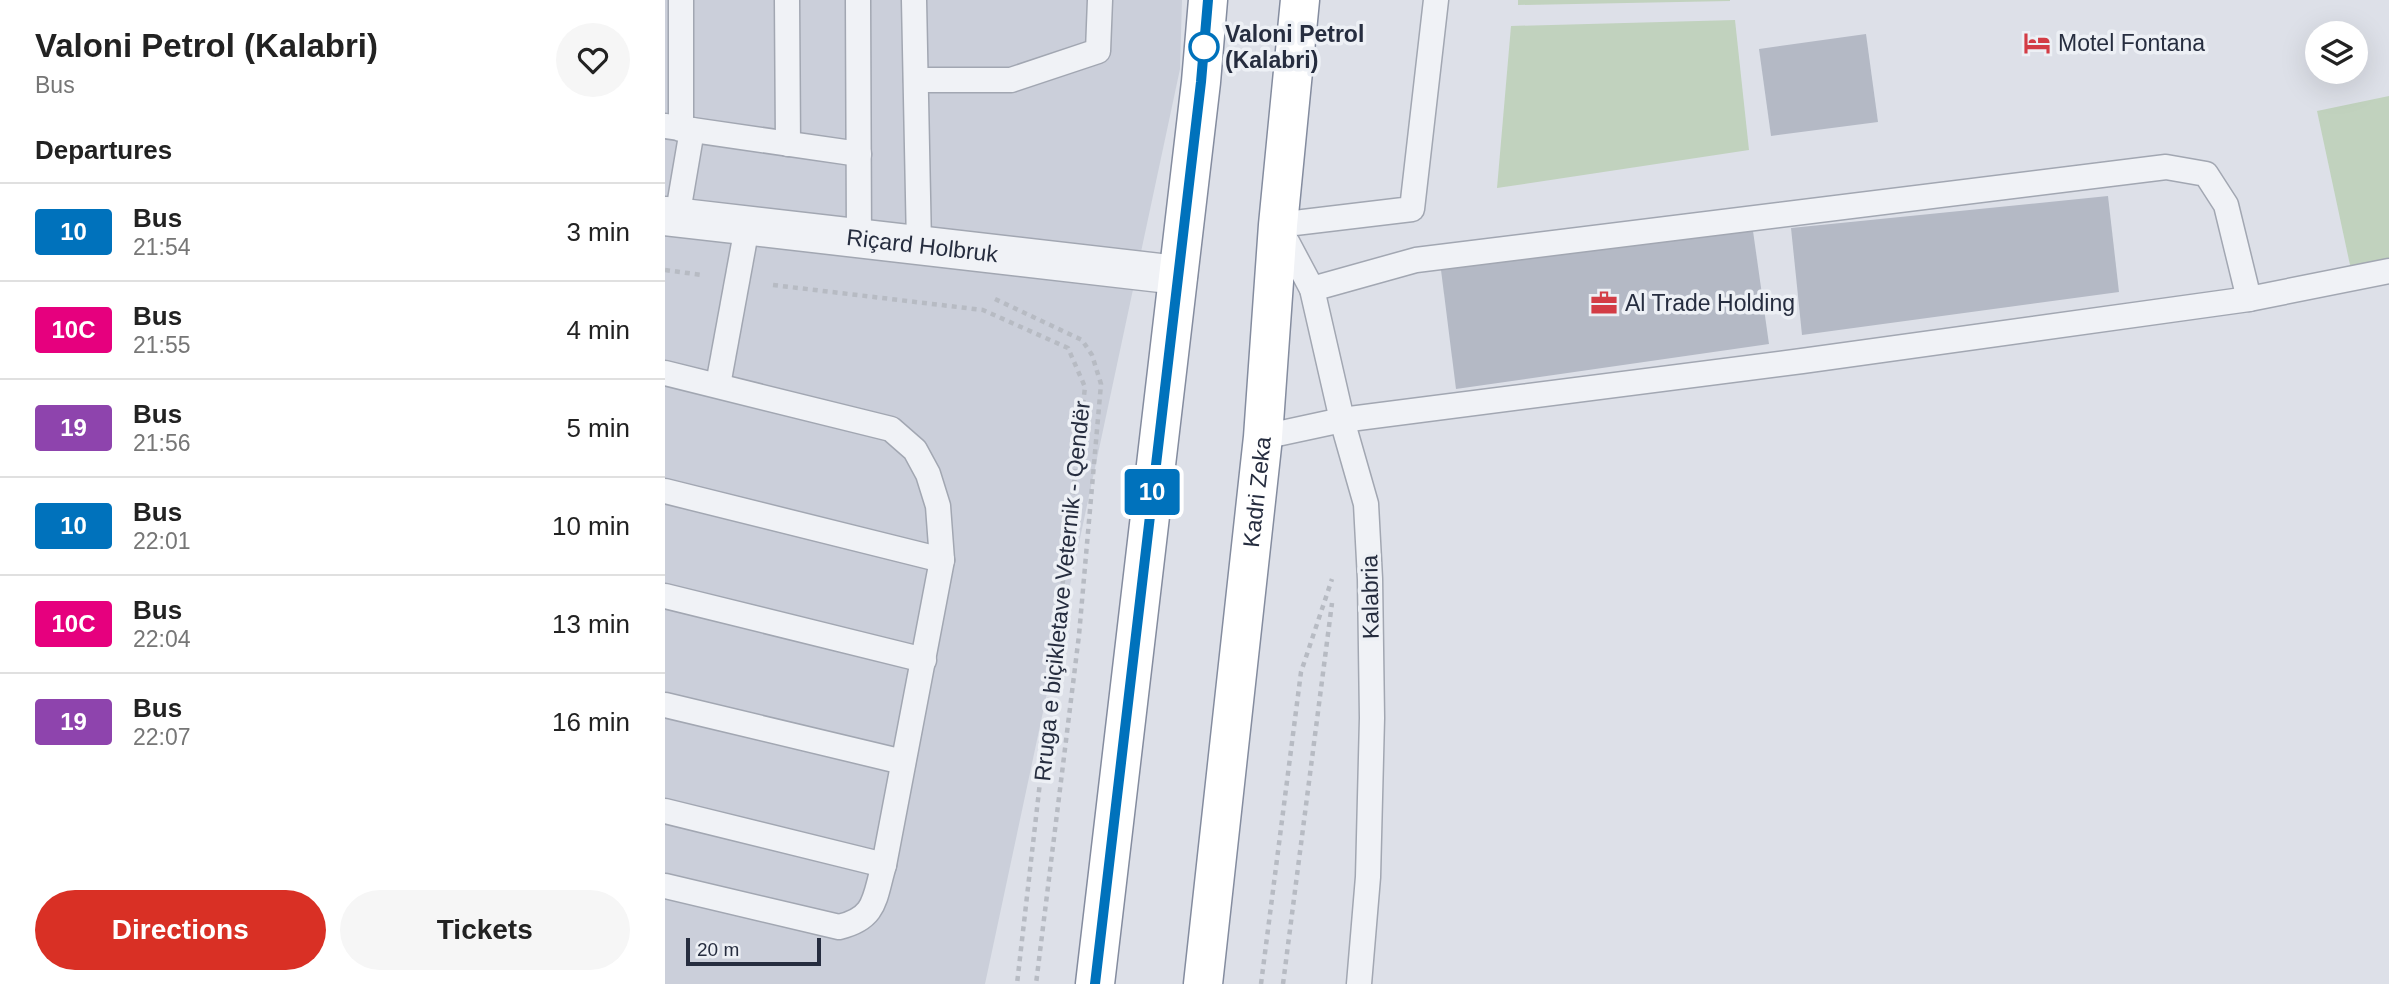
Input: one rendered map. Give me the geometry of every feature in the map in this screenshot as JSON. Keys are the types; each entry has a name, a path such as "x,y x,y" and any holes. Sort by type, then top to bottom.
{"highway":[{"path":"1095,984 1201,82 1208,0"},
{"name":"Kadri Zeka","path":"1203,984 1263,437 1278,225 1300,0"}],"street":[{"name":"Riçard Holbruk","path":"671,217 1178,275"}],"lane":[{"path":"671,217 680,129 681,0"},
{"path":"787,0 788,144"},
{"path":"858,0 859,240"},
{"path":"914,0 919,245"},
{"path":"916,80 1011,80 1098,51 1100,0"},
{"path":"1278,225 1412,209 1436,0"},
{"path":"680,129 859,154"},
{"path":"1312,289 1416,260 2166,167 2206,174 2226,205 2249,299"},
{"name":"Kalabria","path":"1278,225 1312,289 1342,420 1366,503 1372,718 1368,877 1359,984"},
{"path":"718,385 747,227"},
{"path":"1263,437 1342,420 1802,361 2249,299 2389,271"},
{"path":"665,373 891,429 915,450 928,474 938,506 942,560 884,865 870,912 856,923 839,927 665,886"},
{"path":"665,491 942,560"},
{"path":"665,596 924,660"},
{"path":"665,705 903,762"},
{"path":"665,811 884,865"}],"path":[{"path":"665,270 983,310 1068,348 1085,387 1017,984"},
{"name":"Rruga e biçikletave Veternik - Qendër","path":"987,296 1082,340 1092,355 1101,384 1079,635 1035,984"},
{"path":"1261,984 1301,673 1334,577 1283,984"}],"shaded area":[{"path":"665,0 1182,0 1180,69 985,984 665,984"}],"green space":[{"path":"1518,0 1730,0 1730,1 1518,5"},
{"path":"1735,20 1749,150 1497,188 1511,26"},
{"path":"2389,96 2389,271 2353,279 2317,111"}],"building":[{"path":"1866,34 1878,122 1771,136 1759,49"},
{"path":"2108,196 2119,292 1802,335 1791,228"},
{"name":"Al Trade Holding","path":"1753,231 1769,344 1456,389 1440,262"}],"bus line":[{"name":"10","path":"1095,984 1201,82 1208,0"}],"place":[{"name":"Motel Fontana","path":"2037,43"},
{"name":"Valoni Petrol (Kalabri)","path":"1204,47"},
{"name":"Al Trade Holding","path":"1604,303"}]}
